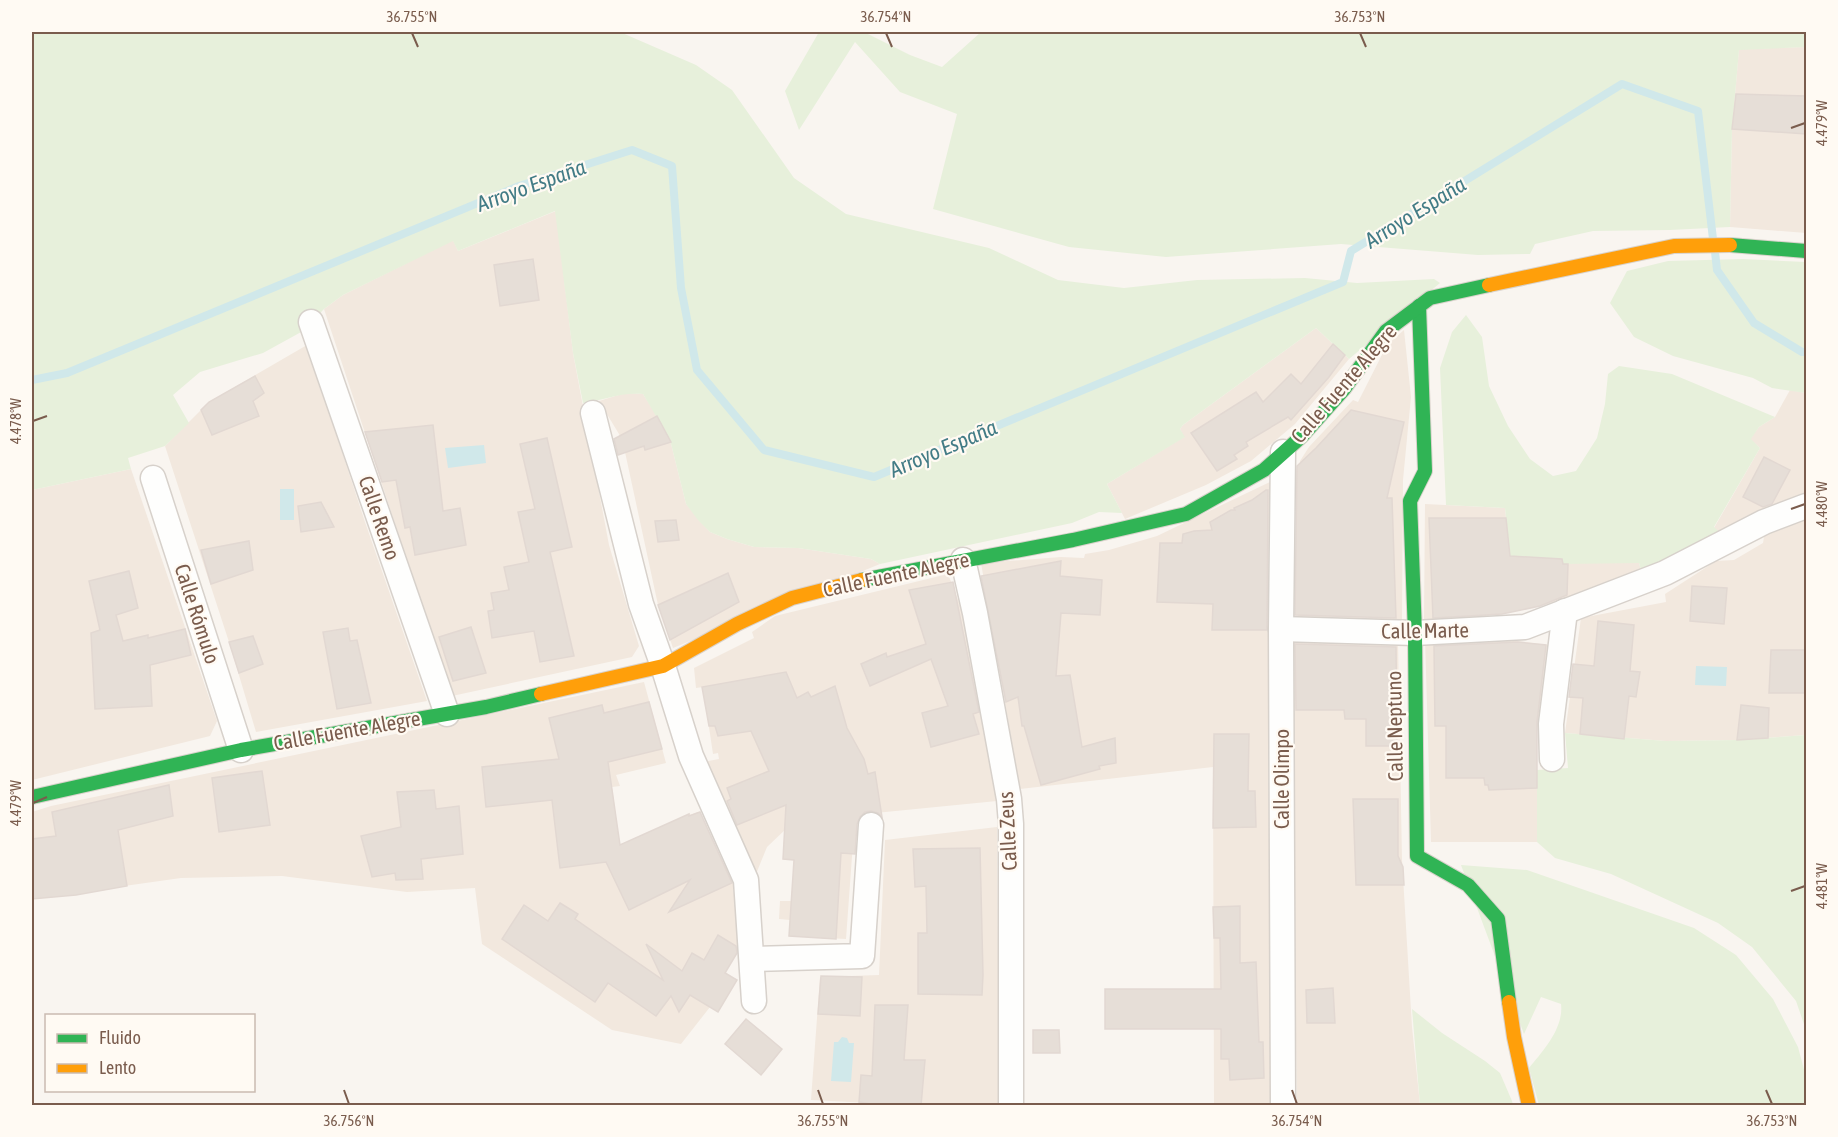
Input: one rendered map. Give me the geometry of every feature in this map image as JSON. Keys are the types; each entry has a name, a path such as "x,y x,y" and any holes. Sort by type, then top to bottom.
{"street":[{"name":"Calle Fuente Alegre","path":"32,797 241,750 486,707 663,666 737,624 792,598 865,579 1073,540 1186,514 1264,470 1302,436 1344,389 1386,331 1430,298 1674,246 1728,245 1806,251"},
{"name":"Calle Neptuno","path":"1419,306 1425,471 1410,501 1415,633 1417,856 1468,885 1498,919 1514,1038 1529,1106"},
{"name":"Calle Remo","path":"311,322 447,714"},
{"path":"593,412 640,604 663,666 691,756 746,880 754,1001"},
{"name":"Calle Olimpo","path":"1283,452 1281,629 1283,1106"},
{"name":"Calle Rómulo","path":"153,478 241,750"},
{"name":"Calle Marte","path":"1281,629 1415,633 1525,627 1665,573 1764,522 1806,506"},
{"name":"Calle Zeus","path":"963,560 1009,799 1011,824 1011,1106"},
{"path":"1552,759 1551,724 1565,612"},
{"path":"752,959 862,956 871,825"}],"shaded area":[{"path":"1806,47 1806,233 1730,227 1732,129 1739,49"},
{"path":"556,211 573,353 609,545 639,646 632,657 452,696 324,309 343,295 453,240 458,251"},
{"path":"1316,328 1349,359 1295,424 1251,461 1206,485 1125,519 1107,484 1184,437 1180,429 1183,425"},
{"path":"1404,330 1411,397 1403,480 1402,621 1298,620 1300,461 1309,447 1353,400 1358,402 1387,345"},
{"path":"307,345 427,701 256,732 165,446 209,402"},
{"path":"1790,390 1806,393 1806,497 1725,537 1714,528 1760,448 1750,439 1759,427 1775,417"},
{"path":"625,393 643,394 657,416 670,440 686,504 710,532 754,547 798,548 871,559 880,564 673,648 658,605 625,452 619,434 599,401"},
{"path":"131,469 217,721 210,736 32,780 32,490"},
{"path":"1274,480 1270,541 1268,767 1273,1105 1214,1105 1213,767 1020,789 981,563 1061,557 1084,558 1085,554 1109,550 1157,536"},
{"path":"1425,504 1505,508 1510,556 1639,563 1642,574 1563,601 1471,619 1424,620"},
{"path":"1806,514 1806,735 1737,740 1666,741 1565,733 1581,618 1666,602 1665,594 1716,561 1734,560 1763,543 1765,531"},
{"path":"948,574 970,631 980,712 997,801 855,815 846,939 789,936 790,920 779,919 780,901 792,901 795,860 783,859 788,827 767,847 756,874 703,762 719,759 718,753 713,754 703,687 696,688 694,668 754,638 752,632 775,616"},
{"path":"1425,638 1500,639 1548,645 1537,732 1537,842 1431,842"},
{"path":"1298,639 1398,641 1402,860 1412,1027 1420,1105 1297,1105 1290,644"},
{"path":"644,682 666,763 616,775 620,786 612,787 617,824 604,826 608,850 698,812 733,883 739,948 725,972 737,980 724,1001 710,1007 681,1044 612,1030 482,944 475,888 407,892 282,876 181,878 32,899 32,812 51,806"},
{"path":"997,827 999,1105 870,1106 870,1103 811,1100 820,977 879,975 885,840"}],"green space":[{"path":"32,32 620,32 696,65 732,90 794,178 846,214 989,248 1058,280 1124,288 1197,280 1305,278 1357,283 1434,279 1440,283 1349,359 1316,328 1183,425 1180,429 1185,437 1107,484 1122,513 1099,512 1072,523 880,564 871,559 798,548 754,547 710,532 686,504 670,440 643,394 620,395 583,403 573,353 555,211 458,251 453,241 343,295 324,309 303,331 263,353 200,372 173,395 189,423 165,446 128,458 131,469 32,490"},
{"path":"819,32 864,32 910,55 942,67 981,32 1806,32 1806,47 1739,50 1732,129 1730,227 1593,231 1535,244 1530,254 1478,255 1341,244 1166,257 1069,247 933,209 957,114 900,92 855,42 799,130 785,91"},
{"path":"1743,259 1806,262 1806,393 1772,388 1753,378 1673,356 1634,337 1610,303 1627,271 1668,261"},
{"path":"1466,315 1482,337 1489,386 1508,426 1530,459 1553,476 1576,471 1597,438 1605,404 1608,374 1619,366 1672,374 1775,417 1759,427 1751,439 1760,448 1714,527 1725,537 1642,574 1639,563 1563,564 1562,559 1510,556 1505,508 1446,505 1440,368 1452,332"},
{"path":"1565,733 1666,741 1737,740 1806,735 1806,1030 1796,1001 1752,947 1718,923 1611,874 1555,858 1537,842 1537,770 1568,768"},
{"path":"1461,865 1527,870 1694,928 1736,955 1773,999 1798,1047 1806,1077 1806,1105 1539,1105 1529,1068 1556,1030 1561,1004 1541,997 1524,1034"},
{"path":"1412,1009 1500,1073 1513,1105 1420,1105"}],"water":[{"path":"484,445 486,463 448,468 445,448"},
{"path":"280,489 294,489 294,520 280,520"},
{"path":"1696,666 1727,667 1726,686 1695,685"},
{"path":"842,1037 847,1038 849,1043 854,1043 851,1082 831,1081 834,1042 838,1042"}],"building":[{"path":"1736,94 1806,96 1806,134 1732,129"},
{"path":"533,259 539,300 500,306 494,265"},
{"path":"1333,344 1345,355 1291,420 1288,417 1246,442 1248,446 1234,455 1237,459 1217,471 1191,433 1256,392 1263,402 1291,374 1301,384"},
{"path":"255,376 264,393 253,401 259,416 212,435 201,410 209,402"},
{"path":"1351,410 1404,422 1387,498 1392,498 1396,618 1295,615 1297,466"},
{"path":"657,416 671,442 645,450 644,446 618,455 614,439"},
{"path":"433,425 443,511 460,508 466,545 415,555 410,527 405,528 396,480 382,482 365,432"},
{"path":"547,438 572,547 550,552 574,656 540,662 534,631 492,638 488,611 494,610 491,593 509,590 504,567 529,562 518,512 535,509 520,444"},
{"path":"1764,457 1790,470 1772,504 1763,507 1743,497"},
{"path":"1268,490 1267,630 1212,630 1213,604 1157,602 1160,543 1182,543 1183,534 1212,530 1210,522 1235,510 1234,508 1252,500"},
{"path":"321,502 334,527 301,532 298,506"},
{"path":"1429,518 1506,518 1510,556 1562,559 1563,564 1568,564 1567,595 1540,606 1502,614 1433,618"},
{"path":"676,520 679,540 658,542 655,521"},
{"path":"249,541 253,570 211,584 201,550"},
{"path":"1061,561 1060,576 1102,580 1100,615 1061,613 1056,676 1070,675 1082,747 1115,738 1116,763 1099,766 1100,769 1041,785 1024,726 1022,726 1018,697 1006,702 981,576"},
{"path":"129,571 138,608 116,615 123,641 148,635 148,638 185,629 191,655 150,665 152,706 95,709 91,633 100,630 89,581"},
{"path":"728,573 739,602 670,640 658,605"},
{"path":"953,582 979,712 973,714 979,734 931,747 922,713 948,706 931,659 870,686 861,664 886,653 887,657 926,644 909,590"},
{"path":"1692,586 1727,588 1724,624 1690,621"},
{"path":"1598,621 1634,625 1630,671 1640,672 1636,697 1629,696 1624,739 1580,734 1583,698 1569,697 1573,664 1594,666"},
{"path":"471,627 486,673 453,681 439,637"},
{"path":"348,628 350,641 357,640 371,703 337,709 323,632"},
{"path":"253,636 263,664 239,673 229,642"},
{"path":"1518,642 1546,645 1537,722 1537,788 1489,790 1484,778 1446,778 1446,726 1435,726 1434,646"},
{"path":"1295,644 1396,647 1397,746 1366,746 1366,719 1345,719 1344,710 1296,710"},
{"path":"1771,650 1806,650 1806,693 1769,693"},
{"path":"786,672 797,698 808,692 811,697 835,686 847,728 864,759 868,774 875,772 882,817 878,813 865,812 857,824 855,854 841,853 836,939 789,936 794,860 783,859 786,805 737,825 727,801 731,799 727,788 769,771 751,731 718,736 715,726 709,726 702,687"},
{"path":"649,702 662,749 608,762 620,845 689,814 689,816 700,812 732,883 669,912 690,880 629,910 606,862 560,868 552,800 486,807 482,767 559,759 549,718 602,705 604,713"},
{"path":"1741,705 1769,708 1768,738 1737,740"},
{"path":"1214,734 1249,734 1248,791 1255,791 1256,827 1213,828"},
{"path":"262,771 270,825 219,832 212,778"},
{"path":"169,785 173,816 118,830 127,886 76,895 32,899 32,839 56,836 52,812"},
{"path":"434,790 436,809 459,806 463,854 421,859 423,879 396,880 395,873 372,877 361,836 401,827 397,792"},
{"path":"1353,799 1398,799 1398,856 1403,867 1404,885 1356,885"},
{"path":"980,848 982,995 918,994 918,933 927,933 926,886 915,887 913,849"},
{"path":"560,903 578,914 575,919 663,980 646,944 682,971 692,953 704,960 718,935 736,946 737,953 725,973 737,980 718,1012 690,995 679,1012 671,996 656,1016 608,983 595,1002 502,939 524,905 548,921"},
{"path":"1240,906 1240,963 1256,962 1259,1042 1263,1042 1264,1078 1230,1080 1229,1059 1221,1059 1221,1029 1105,1029 1105,989 1221,989 1220,938 1214,938 1213,907"},
{"path":"821,976 862,977 860,1016 818,1014"},
{"path":"1333,988 1335,1023 1307,1023 1306,990"},
{"path":"875,1005 908,1005 904,1060 925,1060 921,1106 870,1106 871,1104 859,1102 861,1075 872,1076"},
{"path":"746,1019 782,1049 761,1075 725,1044"},
{"path":"1033,1030 1059,1030 1060,1053 1033,1053"}],"waterway":[{"name":"Arroyo España","path":"32,380 67,373 519,186 632,150 672,166 681,288 697,370 764,450 874,477 1343,282 1351,251 1622,84 1698,111 1713,239"},
{"name":"Arroyo España","path":"1715,252 1717,270 1754,323 1802,352 1806,352"}],"traffic: fast":[{"path":"1730,245 1806,251"},
{"path":"862,580 1073,540 1186,514 1264,470 1302,436 1344,389 1386,331 1430,298 1489,285"},
{"path":"1419,306 1425,471 1410,501 1415,633 1417,856 1468,885 1498,919 1509,1002"},
{"path":"32,797 241,750 486,707 541,694"}],"traffic: slow":[{"path":"1489,285 1674,246 1730,245"},
{"path":"541,694 663,666 737,624 792,598 862,580"},
{"path":"1509,1002 1529,1106"}]}
